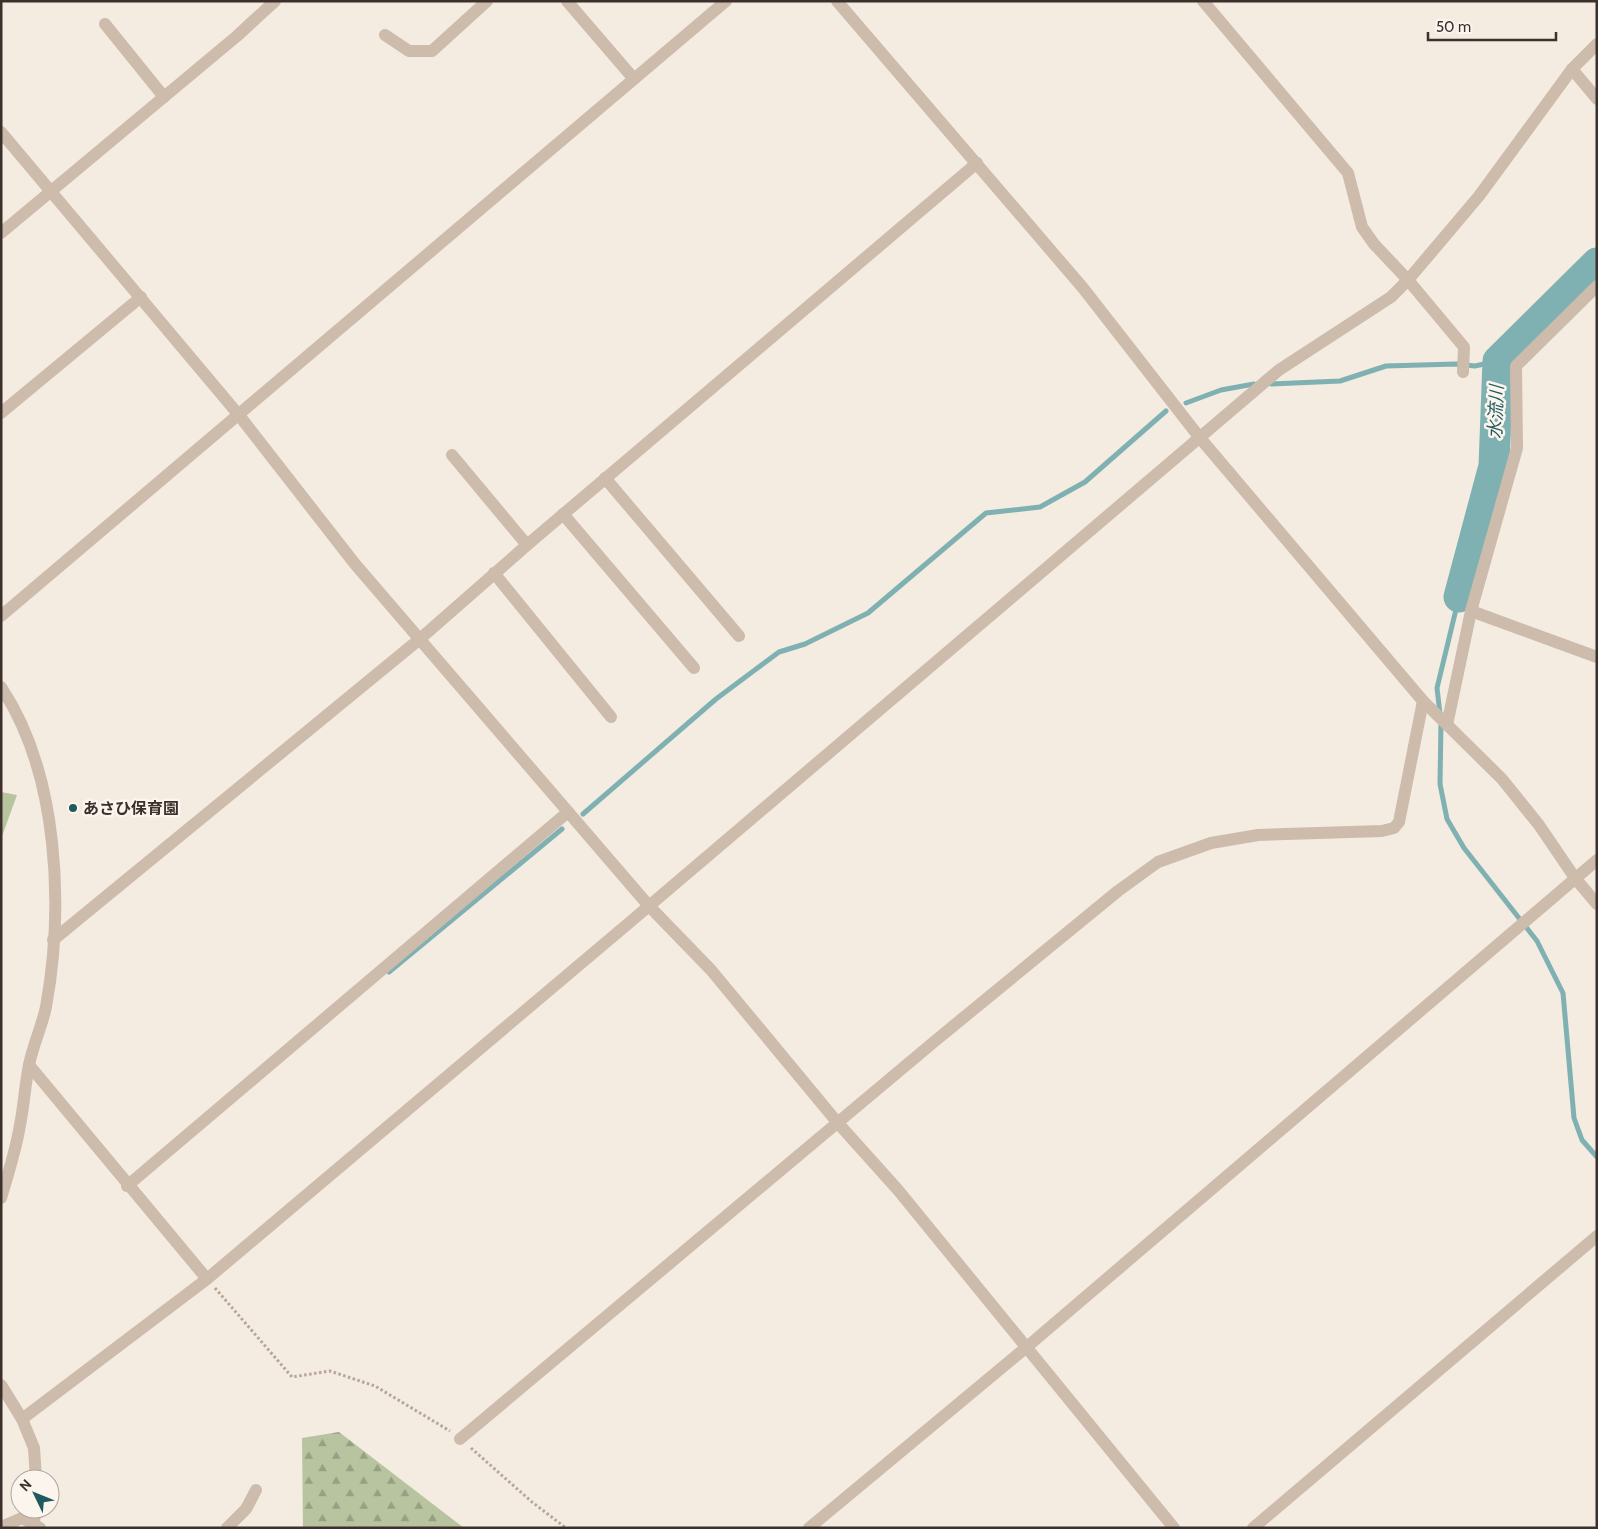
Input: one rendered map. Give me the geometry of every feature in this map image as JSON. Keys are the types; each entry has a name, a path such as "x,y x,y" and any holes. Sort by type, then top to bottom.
{"street":[{"path":"385,35 409,51 432,51 487,1"},
{"path":"567,1 634,80"},
{"path":"1,616 726,1"},
{"path":"837,1 977,163 1112,324 1200,438 1423,701 1502,779 1539,825 1575,878 1597,904"},
{"path":"1203,1 1348,173 1362,227 1374,244 1408,280 1464,347 1464,372"},
{"path":"2,231 237,36 272,2"},
{"path":"105,24 164,97"},
{"path":"22,1419 207,1279 1279,370 1391,296 1408,280 1479,196 1572,69 1597,44"},
{"path":"1572,69 1597,99"},
{"path":"1,132 238,414 355,564 421,638 649,906 711,970 837,1122 898,1190 1028,1346 1174,1528"},
{"path":"53,940 421,638 563,514 731,371 764,346 977,163"},
{"path":"1447,725 1471,611 1517,448 1516,366 1597,286"},
{"path":"1,413 141,297"},
{"path":"452,455 527,545"},
{"path":"606,478 739,636"},
{"path":"563,514 694,668"},
{"path":"494,573 611,717"},
{"path":"1471,611 1597,657"},
{"path":"1,687 12,704 29,739 47,802 51,828 54,886 53,940 46,1007 29,1066 20,1126 1,1198"},
{"path":"460,1439 837,1122 1118,891 1158,862 1211,843 1258,835 1382,831 1394,828 1399,822 1423,701"},
{"path":"127,1186 568,812"},
{"path":"809,1528 1028,1346 1597,860"},
{"path":"29,1066 127,1186 207,1279"},
{"path":"1253,1528 1597,1236"},
{"path":"1,1385 22,1419 34,1448 35,1469"},
{"path":"228,1528 246,1509 256,1490"},
{"path":"1,1527 22,1518 37,1526"}],"path":[{"path":"207,1279 292,1377 330,1371 375,1386 460,1439 532,1502 566,1528"}],"green space":[{"path":"1,792 17,795 1,839"},
{"path":"339,1432 464,1528 303,1528 302,1438"}],"waterway":[{"name":"水流川","path":"1459,597 1494,466 1498,361 1597,263"},
{"path":"1271,384 1340,381 1386,366 1456,364 1475,366 1498,361"},
{"path":"1186,403 1221,390 1254,384"},
{"path":"583,814 716,699 779,652 805,644 868,613 986,513 1040,507 1085,482 1166,411"},
{"path":"1440,714 1437,688 1459,597"},
{"path":"1441,722 1440,784 1447,819 1464,848 1537,941 1563,993 1574,1118 1582,1140 1597,1157"},
{"path":"389,972 562,829"}],"place":[{"name":"あさひ保育園","path":"73,808"}]}
